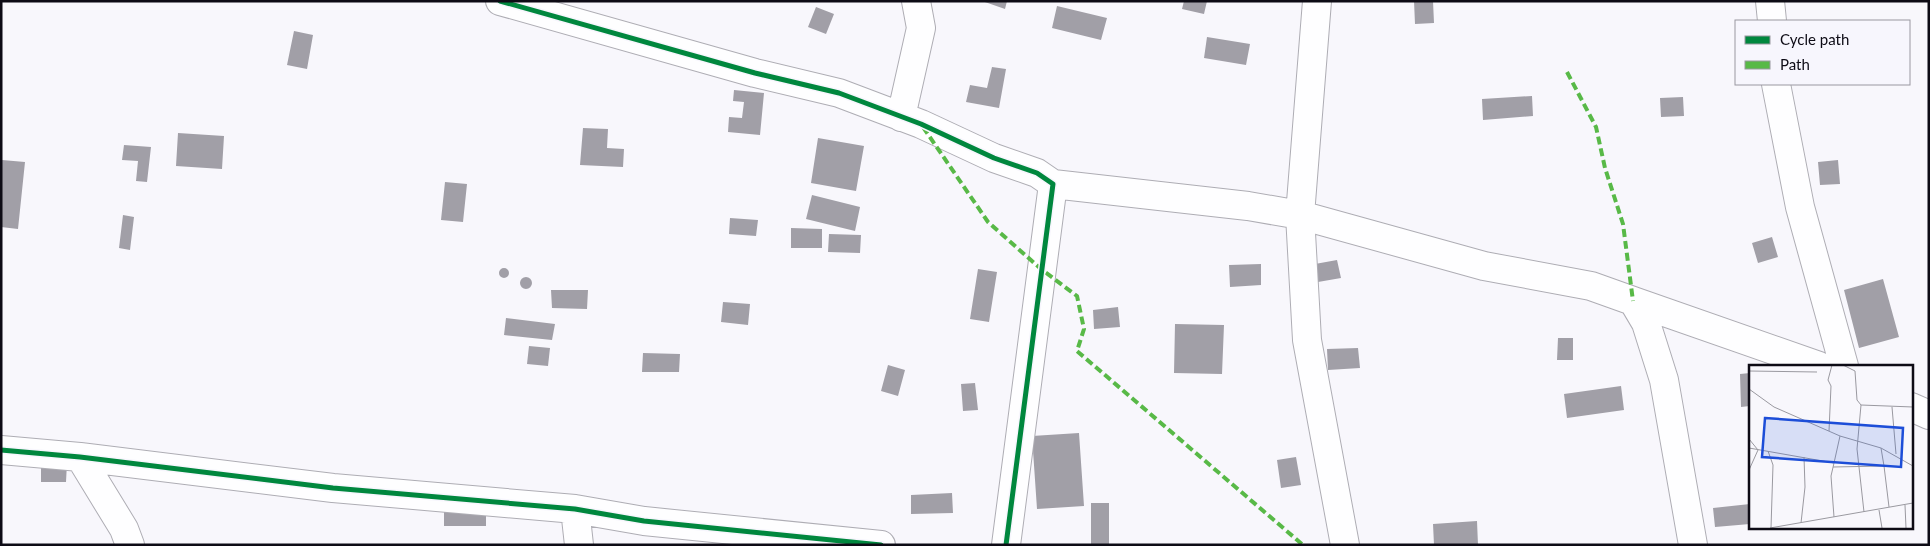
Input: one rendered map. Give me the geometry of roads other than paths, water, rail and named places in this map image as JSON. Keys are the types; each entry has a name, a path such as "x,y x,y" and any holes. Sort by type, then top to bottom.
{"street":[{"path":"500,1 755,73 839,92 901,116 994,158 1036,173 1053,184 1248,206 1300,215 1484,266 1591,286 1816,365"},
{"path":"901,116 921,28 916,1"},
{"path":"1317,1 1300,215 1307,340 1345,545"},
{"path":"1770,1 1772,20"},
{"path":"1776,85 1800,207 1844,365"},
{"path":"1006,545 1053,184"},
{"path":"1633,301 1646,322 1664,380 1693,545"},
{"path":"1912,407 1929,415"},
{"path":"1,450 80,457 333,488 576,509 644,521 881,545"},
{"path":"80,457 124,529 130,545"},
{"path":"576,509 579,545"}]}
